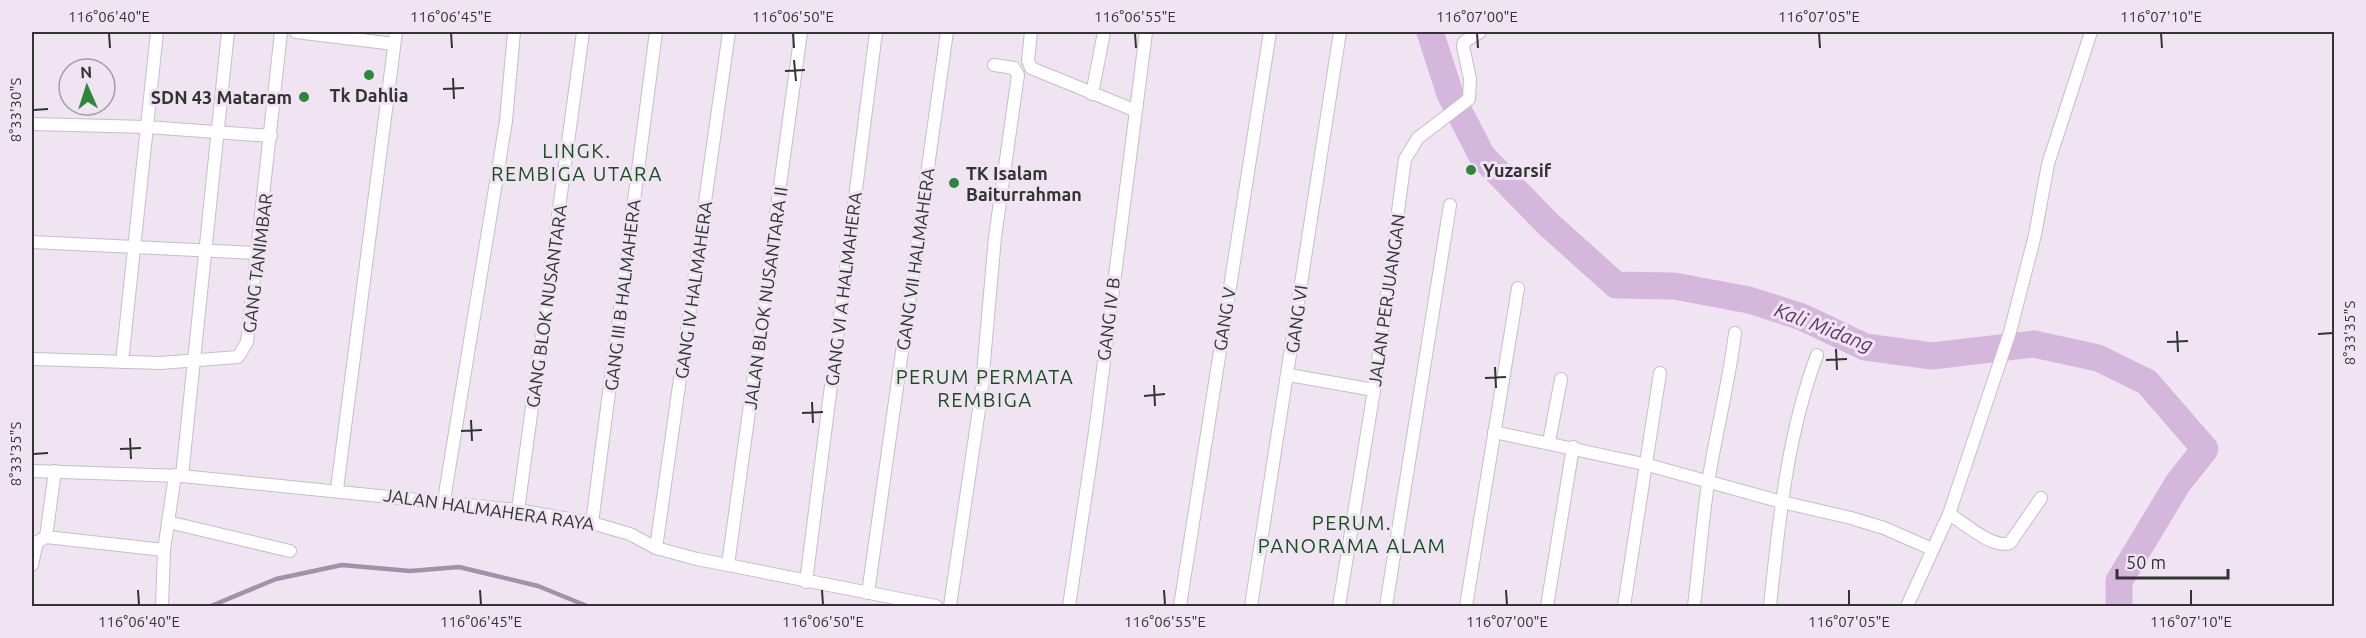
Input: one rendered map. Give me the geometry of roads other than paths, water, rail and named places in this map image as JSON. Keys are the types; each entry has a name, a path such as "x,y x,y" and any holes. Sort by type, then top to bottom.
{"street":[{"path":"122,362 132,246 157,32"},
{"path":"162,605 164,550 179,476 206,248 216,131 228,32"},
{"name":"GANG TANIMBAR","path":"32,359 193,362 238,357 247,342 281,32"},
{"path":"296,32 395,38 337,489"},
{"path":"444,500 506,121 514,32"},
{"name":"GANG BLOK NUSANTARA","path":"518,510 583,32"},
{"name":"GANG III B HALMAHERA","path":"592,523 656,32"},
{"name":"GANG IV HALMAHERA","path":"656,548 729,32"},
{"name":"JALAN BLOK NUSANTARA II","path":"728,565 801,32"},
{"name":"GANG VI A HALMAHERA","path":"806,582 876,32"},
{"name":"GANG VII HALMAHERA","path":"868,593 947,32"},
{"path":"1031,32 1028,60 1031,68 1134,110"},
{"path":"1092,94 1104,32"},
{"name":"GANG IV B","path":"1069,606 1095,432 1134,110 1146,32"},
{"name":"GANG V","path":"1180,606 1270,32"},
{"name":"GANG VI","path":"1251,606 1289,375 1340,32"},
{"name":"JALAN PERJUANGAN","path":"1339,606 1374,390 1405,159 1418,138 1469,99 1470,79 1463,46 1464,42 1480,32"},
{"path":"1906,606 1949,514 2010,332 2036,236 2048,164 2091,32"},
{"path":"950,606 981,396 995,237 1018,75 1014,68 994,65"},
{"path":"32,124 147,127 271,136"},
{"path":"1386,606 1450,205"},
{"path":"32,242 206,248 258,253"},
{"path":"1466,606 1518,288"},
{"path":"1694,606 1708,482 1722,403 1729,385 1735,333"},
{"path":"1770,606 1782,502 1794,430 1817,355"},
{"path":"1624,606 1648,465 1660,373"},
{"path":"1289,375 1374,390"},
{"path":"1549,442 1561,379"},
{"path":"1494,432 1573,447 1648,465 1884,528 1932,549"},
{"path":"1547,606 1573,447"},
{"name":"JALAN HALMAHERA RAYA","path":"32,471 179,476 337,489 518,510 592,523 630,534 656,548 728,565 936,606"},
{"path":"32,565 55,471"},
{"path":"1949,514 1994,542 2005,545 2010,543 2041,498"},
{"path":"168,522 290,551"},
{"path":"39,539 164,550"}],"waterway":[{"name":"Kali Midang","path":"1430,32 1450,94 1482,156 1548,224 1616,285 1674,286 1749,300 1802,317 1865,347 1932,356 2034,344 2098,358 2147,382 2205,449 2178,483 2119,581 2119,606"},
{"path":"211,606 276,579 342,565 410,571 459,567 538,586 587,606"}],"place":[{"name":"Tk Dahlia","path":"369,75"},
{"name":"SDN 43 Mataram","path":"304,97"},
{"name":"Yuzarsif","path":"1471,170"},
{"name":"TK Isalam Baiturrahman","path":"954,183"}],"district":[{"name":"LINGK. REMBIGA UTARA","path":"577,162"},
{"name":"PERUM PERMATA REMBIGA","path":"985,388"},
{"name":"PERUM. PANORAMA ALAM","path":"1352,534"}]}
